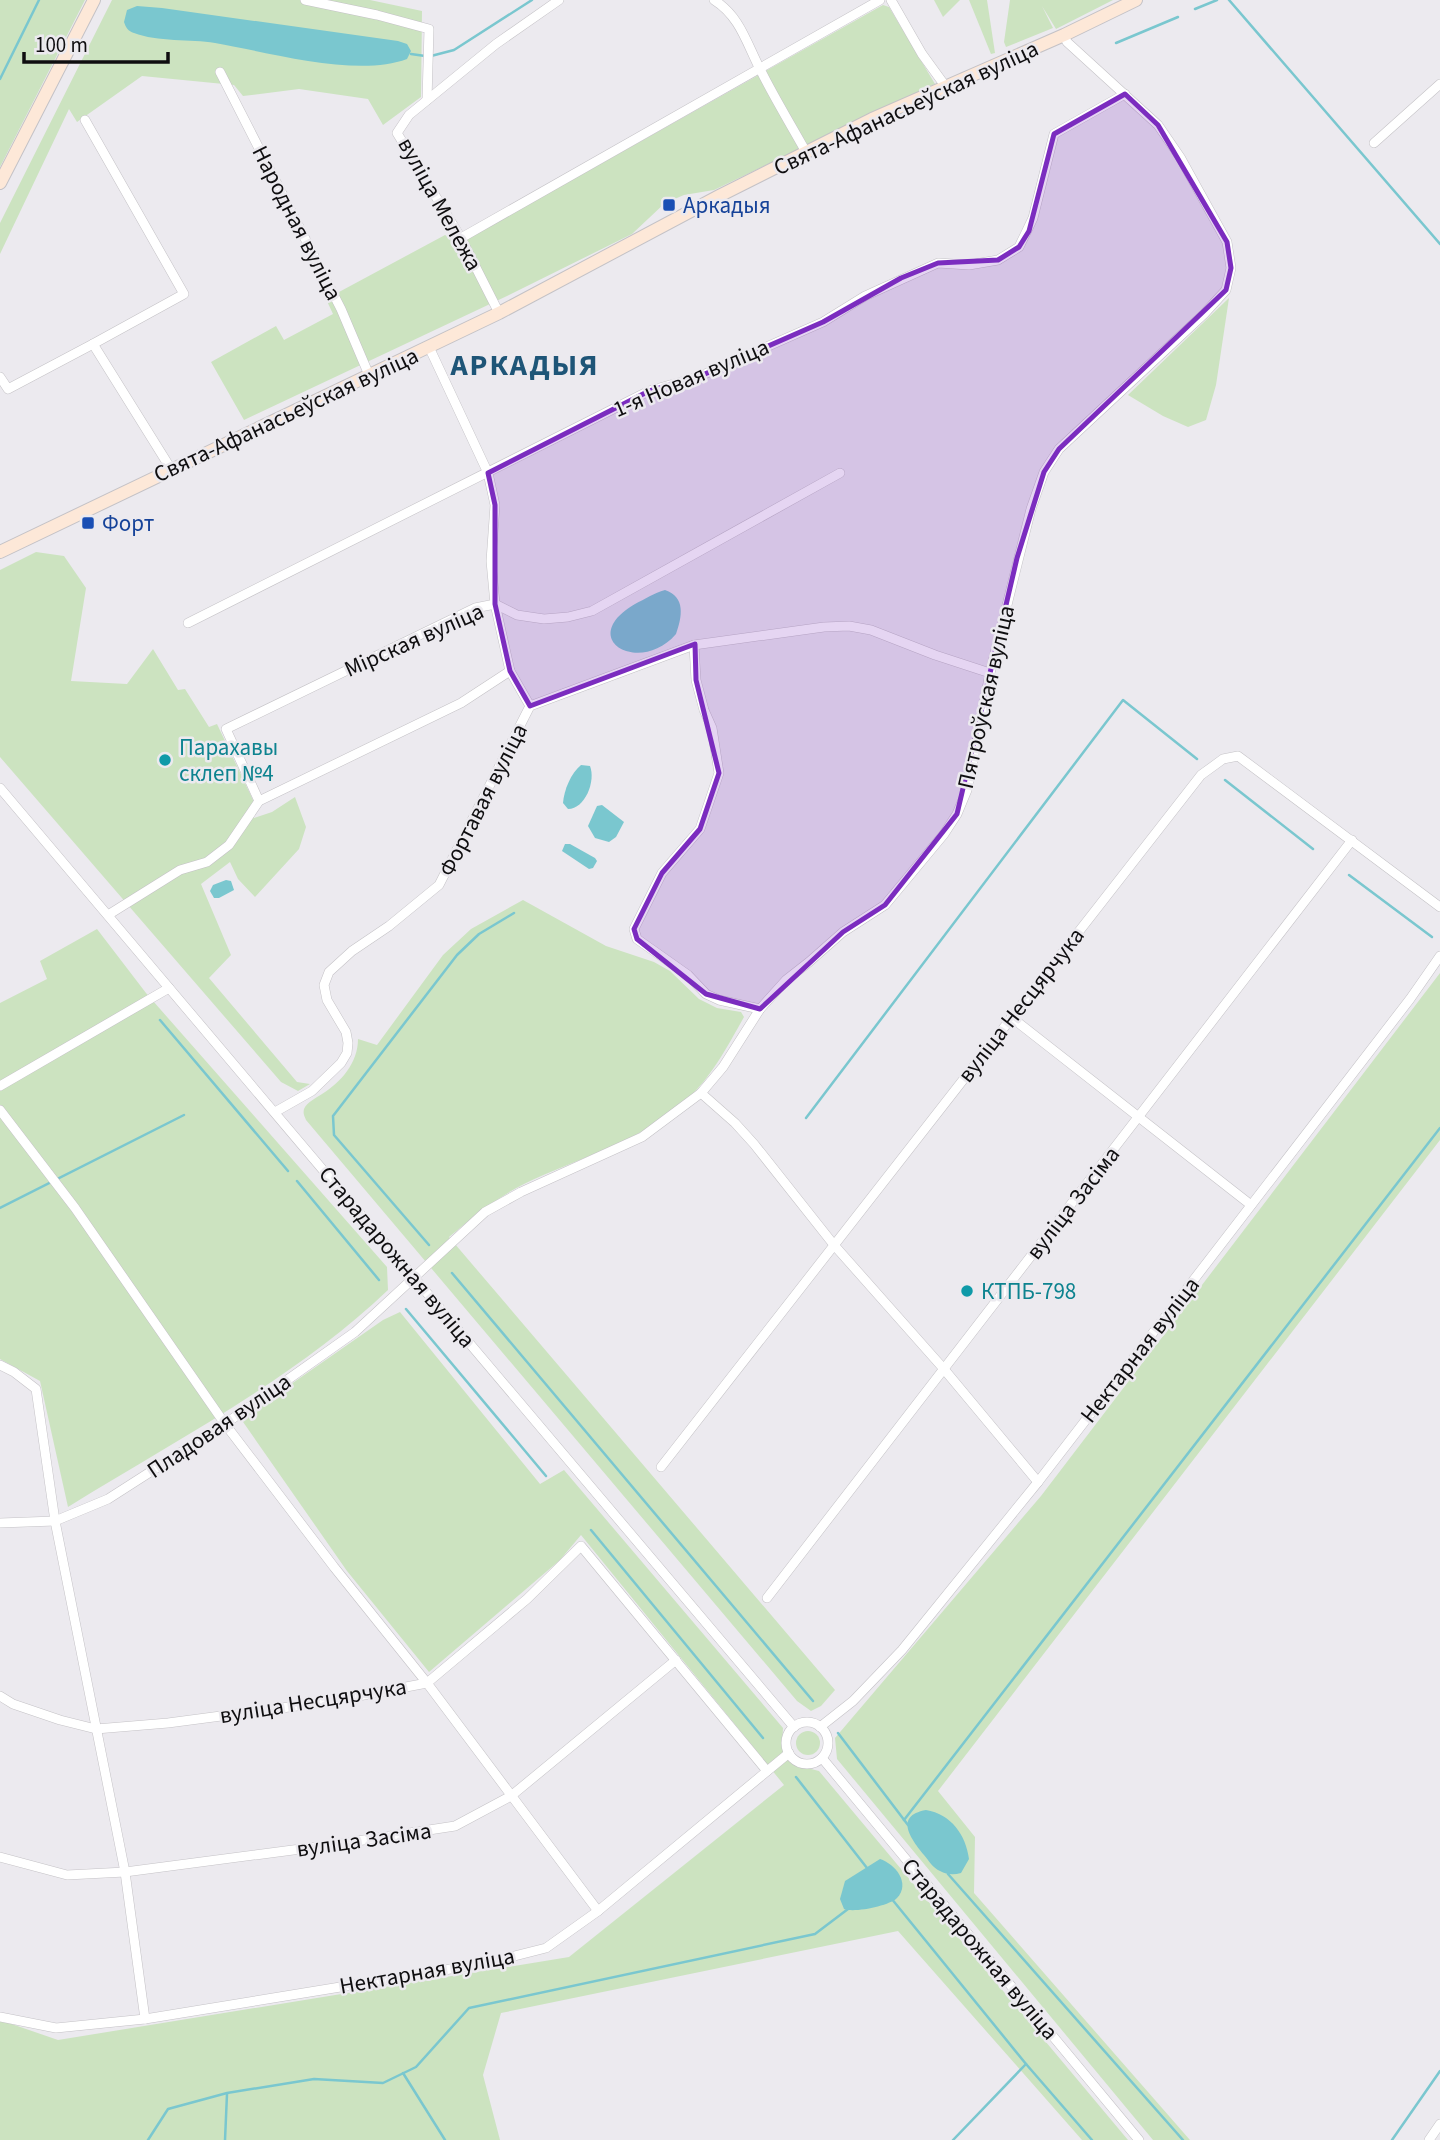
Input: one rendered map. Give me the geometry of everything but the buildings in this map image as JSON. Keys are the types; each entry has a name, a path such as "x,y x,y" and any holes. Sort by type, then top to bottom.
{"street":[{"path":"0,183 94,0"},
{"name":"вуліца Мележа","path":"499,313 461,237 397,134 409,115 427,100 496,44 559,0"},
{"path":"714,0 737,22 751,46 759,69 806,152"},
{"path":"461,237 880,0"},
{"path":"891,0 922,54 946,87"},
{"name":"Свята-Афанасьеўская вуліца","path":"0,552 499,313 688,212 872,119 1064,35 1136,0"},
{"path":"311,1 429,29 427,100"},
{"name":"Пятроўская вуліца","path":"414,1278 485,1212 521,1192 642,1137 701,1093 730,1056 760,1009 786,980 843,932 886,905 957,814 967,790 990,673 1017,558 1044,472 1059,450 1204,314 1226,290 1231,268 1227,242 1180,158 1158,125 1067,42 1064,35"},
{"name":"Народная вуліца","path":"220,72 341,309 369,375"},
{"path":"1374,143 1440,84"},
{"name":"1-я Новая вуліца","path":"188,623 649,391 698,377 823,322 901,278 937,263 969,265 998,260 1019,247 1029,231 1054,134 1125,94"},
{"path":"0,377 8,389 184,294 85,120"},
{"path":"93,344 171,469"},
{"path":"429,347 488,472 495,505 491,561 495,604 510,671 530,706"},
{"name":"Мірская вуліца","path":"259,801 226,729 475,608 495,604 517,615 544,620 592,611 840,473"},
{"name":"Фортавая вуліца","path":"275,1112 312,1091 341,1063 347,1053 348,1043 345,1032 327,1000 324,985 329,972 352,951 389,926 439,885 530,706 694,645 824,627 849,626 871,630 990,673"},
{"path":"694,645 696,680 712,728 719,774 700,829 662,873 634,929 637,939 688,975 706,994 719,1000 760,1009"},
{"path":"108,915 180,870 207,862 229,845 259,801 461,703 510,671"},
{"name":"вуліца Несцярчука","path":"661,1468 1201,775 1223,759 1238,756 1440,907"},
{"name":"Старадарожная вуліца","path":"0,788 794,1727"},
{"name":"вуліца Засіма","path":"767,1598 1352,840"},
{"name":"Нектарная вуліца","path":"820,1727 853,1701 902,1650 1038,1482 1410,999 1440,956"},
{"path":"0,1086 169,988"},
{"path":"1011,1017 1251,1205"},
{"path":"701,1093 754,1144 834,1245 943,1368 1038,1482"},
{"path":"0,1110 75,1208 225,1424 427,1683 598,1911"},
{"name":"Пладовая вуліца","path":"0,1523 55,1521 108,1499 225,1424 355,1332 414,1278"},
{"path":"0,1365 36,1389 55,1521 125,1872 145,2019"},
{"name":"вуліца Несцярчука","path":"0,1696 13,1704 96,1729 168,1723 314,1704 427,1683 527,1600 581,1546 676,1660"},
{"path":"676,1660 767,1771"},
{"name":"вуліца Засіма","path":"0,1857 67,1875 125,1872 455,1826 511,1797 676,1660"},
{"path":"809,1722 820,1727 828,1739 827,1750 822,1758 805,1764 795,1760 789,1753 786,1741 794,1727 809,1722"},
{"name":"Нектарная вуліца","path":"0,2017 56,2028 145,2019 487,1963 546,1948 598,1911 789,1753"},
{"name":"Старадарожная вуліца","path":"822,1758 1139,2140"},
{"path":"1429,2140 1440,2124"}],"highlighted area":[{"path":"1125,94 1158,125 1227,242 1231,268 1226,290 1059,449 1044,472 1017,558 957,814 885,905 843,932 760,1009 706,994 637,939 634,929 662,873 700,829 719,773 696,680 695,644 530,706 510,671 495,604 495,505 488,473 649,391 698,377 823,322 901,278 938,263 998,260 1019,247 1029,231 1054,134"}],"green space":[{"path":"0,0 85,0 0,167"},
{"path":"112,0 370,0 422,11 421,97 383,125 368,99 299,89 243,96 234,85 142,76 77,122 69,109 0,254 0,223"},
{"path":"934,0 960,0 943,17"},
{"path":"969,0 987,0 995,53 991,54"},
{"path":"1010,0 1113,0 1056,29 1042,6 1053,28 1006,47 1004,42"},
{"path":"883,5 889,7 935,84 714,190 684,195 665,203 632,234 244,420 211,362 276,326 284,340 333,314 326,299 445,235 460,243"},
{"path":"1229,298 1216,385 1206,420 1188,427 1128,395"},
{"path":"36,552 64,556 86,588 71,681 127,684 153,649 178,690 185,689 209,727 217,724 253,800 254,818 272,812 295,797 306,827 299,849 255,897 238,879 230,862 201,884 231,955 209,978 297,1082 310,1084 298,1091 281,1082 0,757 0,570"},
{"path":"523,900 606,946 654,962 670,971 699,999 717,1008 741,1012 744,1017 717,1064 701,1085 664,1118 626,1140 514,1189 449,1237 835,1690 821,1706 811,1711 797,1701 304,1116 307,1104 336,1084 352,1064 358,1039 377,1045 443,955 471,929"},
{"path":"97,929 146,993 387,1267 388,1290 352,1322 275,1380 68,1507 40,1381 0,1359 0,1003 47,979 40,961"},
{"path":"1440,973 1440,1140 938,1791 975,1837 974,1893 1190,2140 1153,2140 837,1759 835,1738 1041,1496"},
{"path":"400,1312 540,1484 564,1470 783,1728 782,1746 795,1765 819,1771 1128,2140 1082,2140 898,1931 501,2013 483,2075 500,2140 0,2140 0,2020 58,2040 569,1957 784,1785 581,1535 560,1560 429,1672 347,1571 241,1419 383,1320"},
{"path":"808,1731 819,1738 820,1743 813,1754 808,1755 797,1748 796,1743 803,1732"}],"water":[{"path":"137,6 398,41 407,44 411,51 407,59 387,64 338,65 215,43 153,38 132,32 124,22 127,10"},
{"path":"665,590 676,597 681,608 676,634 661,646 646,652 631,652 619,648 612,640 611,629 618,617 635,604"},
{"path":"581,765 590,766 588,793 574,808 568,809 563,803 565,793 571,777"},
{"path":"602,805 624,822 616,837 609,842 595,838 588,826 597,806"},
{"path":"565,844 570,844 595,858 597,861 593,868 589,869 562,851"},
{"path":"231,881 234,890 214,898 210,891 213,885"},
{"path":"926,1810 943,1816 961,1834 969,1859 961,1873 948,1874 935,1868 911,1836 908,1829 910,1817"},
{"path":"880,1859 891,1865 902,1880 901,1892 897,1898 871,1908 844,1909 840,1899 845,1881"}],"waterway":[{"path":"0,79 39,0"},
{"path":"431,56 454,50 532,0"},
{"path":"1195,9 1217,0"},
{"path":"1229,0 1440,244"},
{"path":"1116,43 1178,17"},
{"path":"411,54 425,56"},
{"path":"806,1118 1123,700 1197,759"},
{"path":"1225,780 1313,849"},
{"path":"1349,875 1432,937"},
{"path":"429,1245 334,1135 333,1116 457,955 479,934 514,913"},
{"path":"160,1020 288,1171"},
{"path":"0,1208 184,1115"},
{"path":"904,1820 1440,1128"},
{"path":"297,1181 379,1280"},
{"path":"452,1273 813,1701"},
{"path":"406,1309 546,1476"},
{"path":"591,1530 763,1738"},
{"path":"838,1733 908,1825"},
{"path":"796,1777 867,1868"},
{"path":"948,1874 1183,2140"},
{"path":"891,1898 1026,2064 1092,2140"},
{"path":"148,2140 168,2109 227,2093 314,2079 383,2083 416,2067 469,2008 815,1934 848,1909"},
{"path":"953,2140 1026,2064"},
{"path":"1392,2140 1440,2071"},
{"path":"403,2073 445,2140"},
{"path":"225,2140 227,2094"}],"place":[{"name":"Аркадыя","path":"669,205"},
{"name":"Форт","path":"88,523"},
{"name":"Парахавы склеп №4","path":"165,760"},
{"name":"КТПБ-798","path":"967,1291"}],"district":[{"name":"АРКАДЫЯ","path":"525,365"}]}
